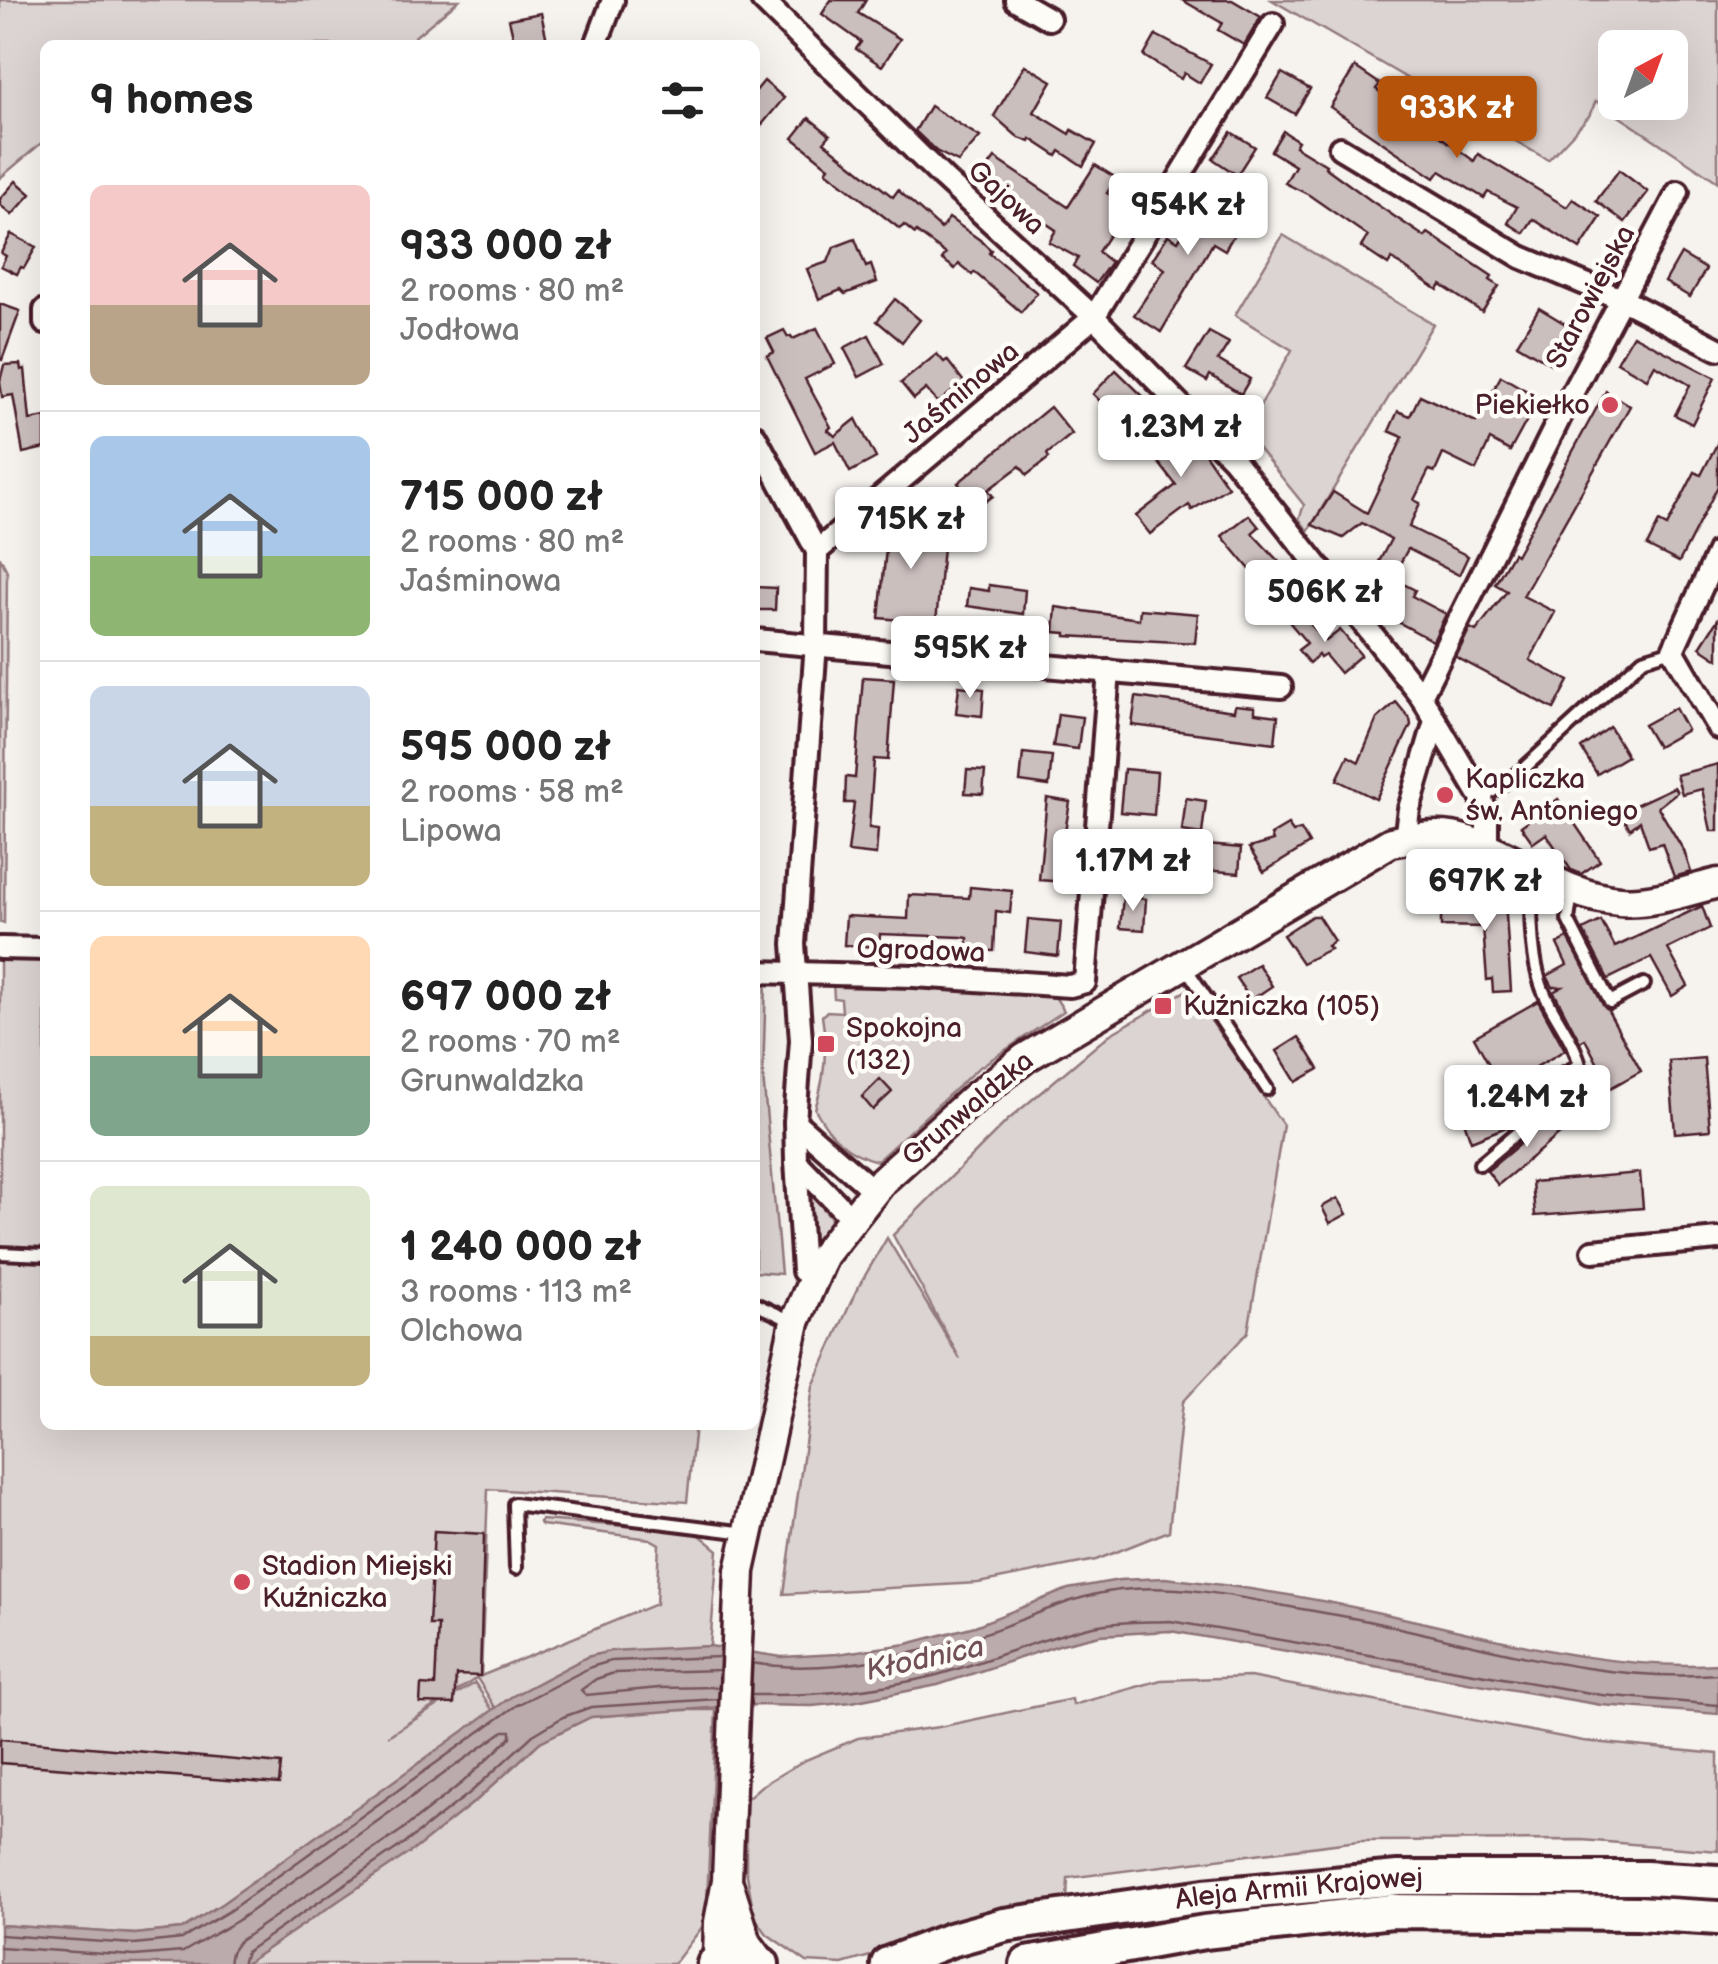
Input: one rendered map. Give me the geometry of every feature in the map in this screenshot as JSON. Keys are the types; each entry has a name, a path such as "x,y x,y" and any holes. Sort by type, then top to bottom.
{"main road":[{"name":"Aleja Armii Krajowej","path":"888,1964 1004,1925 1204,1896 1398,1878 1646,1878 1718,1882"},
{"name":"Aleja Armii Krajowej","path":"1027,1964 1204,1932 1392,1912 1637,1913 1718,1918"},
{"path":"716,1962 747,1957 762,1963"}],"street":[{"path":"598,40 613,0"},
{"name":"Gajowa","path":"762,0 943,178 1094,317 1233,459 1422,696 1482,799 1488,818 1487,849"},
{"path":"1016,0 1050,19"},
{"name":"Jaśminowa","path":"816,551 1094,317 1273,24"},
{"path":"1340,148 1521,257 1621,299 1718,349"},
{"name":"Starowiejska","path":"1422,696 1678,192"},
{"path":"760,445 816,551 816,643 794,944 801,1040 796,1161 803,1271 813,1278"},
{"path":"1718,552 1673,650 1718,728"},
{"path":"760,640 1281,687"},
{"name":"Ogrodowa","path":"760,972 914,976 1070,986 1085,982 1109,671"},
{"path":"1405,839 1409,809 1435,720"},
{"path":"1423,760 1457,753"},
{"name":"Grunwaldzka","path":"716,1962 727,1880 736,1600 747,1533 795,1322 824,1256 874,1191 974,1098 1026,1058 1390,842 1448,836 1487,849 1572,890 1620,901 1639,901 1718,884"},
{"path":"0,948 40,949"},
{"path":"795,1122 874,1191"},
{"path":"796,1161 851,1218"},
{"path":"1593,1251 1718,1239"},
{"name":"Grunwaldzka","path":"727,1880 747,1944 762,1963"}],"lane":[{"path":"1482,799 1521,771 1643,659 1673,650"},
{"path":"1480,1164 1530,1122 1533,1089 1580,1065 1575,1047 1539,980 1530,901 1534,874"},
{"path":"1572,890 1568,920 1610,1002 1644,984"},
{"path":"1183,963 1266,1089"},
{"path":"0,1253 40,1255"},
{"path":"760,1306 795,1322"},
{"path":"516,1568 514,1504 747,1533"}],"shaded area":[{"path":"0,0 459,0 411,40 40,40 40,144 0,178"},
{"path":"1272,0 1718,0 1718,182 1625,120 1688,120 1688,30 1598,30 1598,102 1548,160"},
{"path":"1283,235 1433,324 1308,531 1299,519 1304,505 1245,432 1292,350 1235,315"},
{"path":"0,557 7,571 4,923 0,922"},
{"name":"Stadion Miejski Kuźniczka","path":"0,945 40,947 40,1430 694,1430 687,1502 488,1489 481,1676 656,1604 659,1544 650,1539 542,1525 541,1520 695,1531 718,1550 710,1646 587,1657 496,1709 477,1678 388,1736 475,1683 493,1711 182,1929 135,1934 0,1925"},
{"path":"760,975 766,981 763,1076 781,1274 760,1272"},
{"path":"833,982 1052,992 1064,1011 977,1069 877,1161 840,1142 815,1109 824,1063 822,1016 827,1011 842,1012 841,999 834,998"},
{"path":"1189,989 1283,1125 1248,1332 1183,1402 1169,1531 1096,1560 978,1583 784,1594 813,1386 856,1291 887,1238 960,1359 893,1235 1008,1120 1109,1035"},
{"path":"807,1190 834,1221 815,1248 813,1246"},
{"path":"1250,1677 1583,1741 1718,1754 1718,1851 1582,1840 1358,1841 1068,1878 1067,1901 842,1964 807,1962 767,1934 754,1916 746,1869 746,1799 803,1761 858,1738 939,1727 1072,1699 1073,1705 1161,1680"},
{"path":"660,1710 716,1710 706,1922 674,1964 245,1964 415,1848 478,1799 540,1742 591,1717"}],"water":[{"name":"Kłodnica","path":"1165,1578 1331,1603 1591,1658 1675,1665 1718,1664 1718,1714 1601,1705 1170,1631 1100,1635 938,1685 852,1702 591,1717 540,1742 415,1849 245,1964 0,1964 0,1925 135,1934 182,1929 511,1697 587,1657 610,1651 710,1646 782,1657 837,1654 907,1644 975,1626 1068,1589 1119,1580"}],"building":[{"path":"831,0 866,0 858,13 900,39 882,66 856,49 861,42 822,14"},
{"path":"1182,0 1232,0 1261,17 1244,45 1218,30 1222,23"},
{"path":"541,13 547,40 514,40 509,19"},
{"path":"1156,35 1211,64 1200,83 1184,73 1181,79 1144,56"},
{"path":"1025,65 1052,81 1034,112 1070,134 1072,130 1096,144 1083,166 1060,151 1057,156 1031,139 1030,142 1019,138 994,116"},
{"path":"1355,67 1380,84 1376,89 1474,161 1478,154 1567,207 1573,199 1601,217 1580,249 1533,219 1524,233 1508,223 1517,207 1488,192 1484,198 1440,171 1435,178 1330,107"},
{"path":"1282,73 1310,89 1295,114 1267,98"},
{"path":"764,81 784,98 760,127 760,86"},
{"path":"930,106 980,137 958,162 936,151 915,131"},
{"path":"809,118 830,135 824,142 893,197 898,190 941,229 949,218 980,240 991,250 989,253 1037,293 1021,312 974,272 972,275 959,264 955,269 942,259 946,254 916,232 904,225 900,229 826,171 829,167 793,138"},
{"path":"1283,131 1298,141 1295,146 1373,202 1492,276 1490,280 1499,286 1482,312 1441,285 1438,290 1392,259 1388,265 1361,247 1368,236 1285,183 1295,166 1271,151"},
{"path":"1231,132 1255,147 1237,175 1213,159"},
{"path":"995,158 1068,207 1095,165 1116,178 1107,193 1128,206 1098,252 1111,262 1096,283 1073,266 1078,258 1049,242 1056,230 981,177"},
{"path":"1619,170 1648,192 1625,222 1596,201"},
{"path":"16,181 31,194 12,215 0,205 0,199"},
{"path":"1208,193 1246,214 1225,250 1213,243 1161,332 1134,315 1165,269 1152,260 1168,235 1178,241"},
{"path":"11,234 36,247 17,274 1,266 6,256 1,253"},
{"path":"855,239 877,282 819,299 807,269 828,262 834,247"},
{"path":"1681,254 1706,269 1690,297 1665,282"},
{"path":"895,299 920,320 902,342 877,321"},
{"path":"0,304 20,311 2,360 0,359"},
{"path":"1539,308 1572,328 1551,364 1517,344"},
{"path":"817,328 835,364 805,379 831,427 828,430 835,436 856,419 876,458 850,472 835,442 815,452 767,356 774,352 767,338 784,330 793,339"},
{"path":"1209,332 1229,343 1218,360 1250,379 1241,394 1210,375 1207,381 1186,369"},
{"path":"869,335 884,364 859,377 844,348"},
{"path":"1633,335 1715,378 1692,424 1675,415 1690,385 1655,365 1647,379 1617,362"},
{"path":"937,354 944,362 947,360 964,382 938,403 926,389 914,399 901,383"},
{"path":"20,364 21,370 25,369 30,420 40,418 40,449 23,453 13,395 2,397 4,365"},
{"path":"1116,370 1148,401 1131,419 1112,401 1106,407 1093,394"},
{"path":"1501,376 1539,398 1510,451 1490,440 1476,470 1443,454 1435,472 1429,470 1414,500 1420,503 1409,527 1468,556 1459,575 1408,549 1392,578 1415,590 1412,596 1446,614 1433,641 1374,609 1379,600 1364,590 1391,539 1362,523 1343,538 1312,525 1333,492 1367,513 1403,437 1389,431 1398,411 1410,416 1420,395 1476,422"},
{"path":"1606,391 1630,406 1523,596 1555,612 1530,660 1569,681 1554,709 1456,657 1470,628 1476,631 1507,591 1495,584 1513,553 1516,555"},
{"path":"1050,407 1072,434 1027,475 1020,466 988,490 993,496 977,508 958,483"},
{"path":"1175,427 1193,449 1199,445 1228,487 1192,510 1189,505 1150,534 1136,516 1176,485 1148,449"},
{"path":"1718,442 1718,486 1679,562 1647,546 1659,522 1667,526 1695,472 1701,475"},
{"path":"914,510 943,547 936,623 879,618 888,529"},
{"path":"1249,515 1259,527 1252,533 1309,594 1290,612 1273,594 1264,602 1251,587 1258,579 1222,536"},
{"path":"989,585 1025,590 1023,614 967,606 969,588 989,591"},
{"path":"760,587 776,588 775,610 760,610"},
{"path":"1056,607 1139,619 1140,609 1198,614 1195,643 1066,636 1054,632"},
{"path":"1301,614 1326,641 1340,630 1361,655 1340,673 1325,655 1318,655 1309,663 1298,650 1307,643 1290,623"},
{"path":"1718,619 1718,659 1700,647"},
{"path":"863,677 894,679 888,760 874,759 869,828 878,829 876,855 848,852 854,803 845,803 846,777 855,778"},
{"path":"959,686 984,689 982,716 956,713"},
{"path":"1136,697 1234,711 1235,705 1255,707 1255,713 1278,716 1275,743 1132,725"},
{"path":"1396,702 1411,725 1376,799 1337,780 1348,756 1359,762 1377,719"},
{"path":"1675,708 1687,730 1657,747 1644,725"},
{"path":"1058,714 1082,717 1078,749 1053,746"},
{"path":"1610,727 1627,756 1597,774 1581,748"},
{"path":"1023,753 1052,756 1049,786 1020,782"},
{"path":"1718,764 1718,831 1711,831 1702,789 1682,794 1676,775"},
{"path":"1124,769 1157,772 1154,815 1120,812"},
{"path":"967,770 985,771 983,794 965,793"},
{"path":"1674,787 1677,792 1658,807 1684,851 1691,872 1674,877 1662,843 1649,847 1640,821 1630,829 1620,812"},
{"path":"1047,798 1070,802 1061,856 1068,856 1066,882 1039,880"},
{"path":"1186,798 1206,801 1202,834 1182,831"},
{"path":"1558,799 1600,861 1581,874 1571,870 1546,834 1533,843 1521,826"},
{"path":"1288,825 1293,832 1301,830 1309,844 1264,872 1249,848 1273,841 1271,835"},
{"path":"1195,844 1241,848 1239,873 1192,869"},
{"path":"970,887 1012,891 1010,913 996,911 994,951 967,950 968,938 962,937 880,934 879,947 844,945 846,916 908,919 909,895 969,898"},
{"path":"1123,897 1146,899 1144,930 1120,928"},
{"path":"1441,900 1505,900 1511,991 1493,992 1492,979 1487,980 1483,927 1441,926"},
{"path":"1702,906 1710,928 1668,949 1688,986 1672,996 1651,958 1608,979 1583,930 1601,921 1615,947"},
{"path":"1318,916 1334,941 1327,946 1330,949 1302,963 1283,935"},
{"path":"1028,919 1061,922 1058,956 1025,952"},
{"path":"1568,938 1641,1071 1574,1108 1564,1089 1601,1070 1585,1039 1580,1042 1553,992 1562,987 1553,987 1547,976 1567,965 1557,944"},
{"path":"1258,964 1272,986 1251,1000 1236,978"},
{"path":"1538,1001 1565,1050 1502,1087 1514,1124 1471,1141 1465,1124 1483,1093 1483,1072 1491,1068 1474,1037"},
{"path":"1299,1037 1319,1069 1296,1082 1277,1051"},
{"path":"1704,1058 1710,1130 1675,1133 1669,1061"},
{"path":"880,1079 892,1092 873,1110 862,1097"},
{"path":"1556,1114 1567,1128 1498,1185 1487,1171"},
{"path":"1640,1173 1643,1208 1535,1216 1532,1182"},
{"path":"1338,1198 1347,1214 1330,1223 1322,1207"},
{"path":"434,1531 484,1534 480,1676 456,1675 454,1704 420,1703 421,1685 435,1686 438,1625 429,1625"},
{"path":"0,1739 281,1764 279,1784 0,1763"}],"place":[{"name":"Piekiełko","path":"1610,405"},
{"name":"Kapliczka św. Antoniego","path":"1445,795"},
{"name":"Kuźniczka (105)","path":"1163,1006"},
{"name":"Spokojna (132)","path":"826,1044"},
{"name":"Stadion Miejski Kuźniczka","path":"242,1582"}]}
